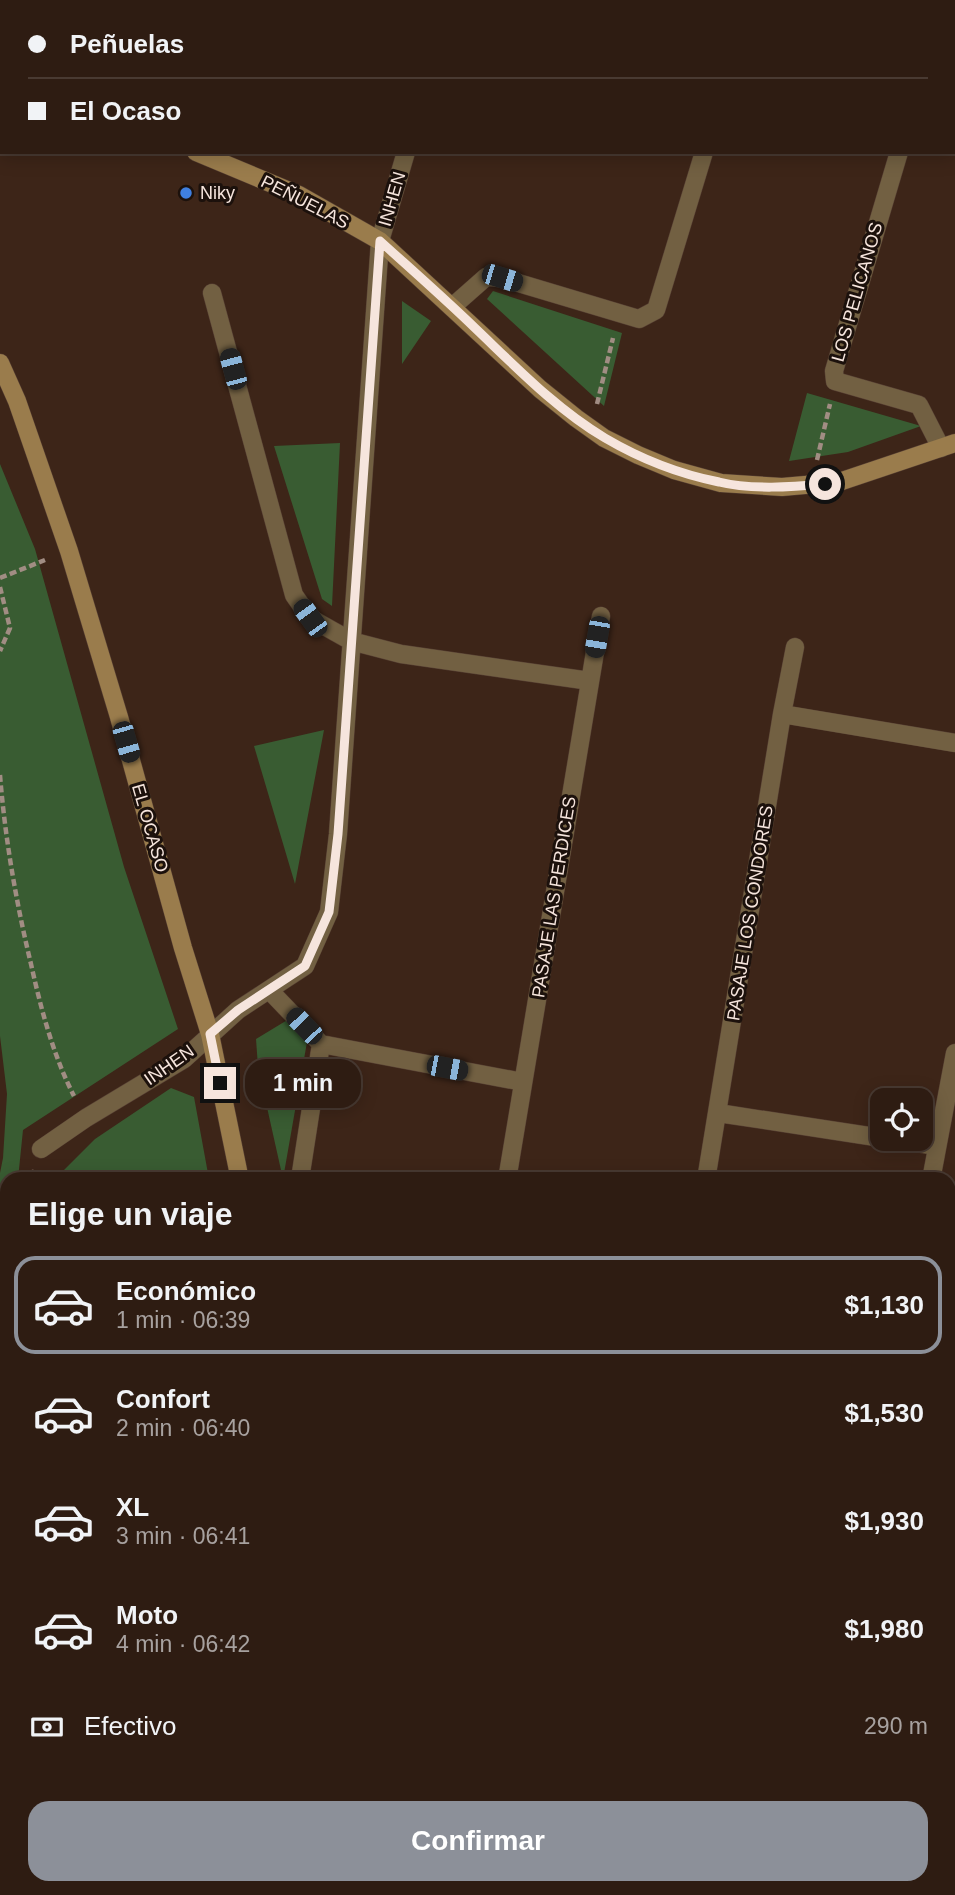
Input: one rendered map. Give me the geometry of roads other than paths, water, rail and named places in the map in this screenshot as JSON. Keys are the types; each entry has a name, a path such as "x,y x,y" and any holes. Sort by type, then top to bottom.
{"street":[{"name":"PEÑUELAS","path":"201,154 299,195 380,241 540,389 604,438 638,456 674,470 721,483 782,488 839,482 948,446"},
{"name":"INHEN","path":"41,1149 86,1118 184,1059 238,1010 305,966 329,912 338,834 380,241 405,154"},
{"path":"452,307 486,277 502,278 639,319 656,310 703,154"},
{"name":"LOS PELICANOS","path":"898,154 834,370 835,382 919,405 948,446"},
{"path":"212,293 294,596 310,618 351,641 401,653 590,681"},
{"name":"EL OCASO","path":"0,363 17,401 69,551 119,717 183,948 210,1034 238,1172"},
{"name":"PASAJE LAS PERDICES","path":"508,1172 601,616"},
{"name":"PASAJE LOS CONDORES","path":"707,1172 795,647"},
{"path":"782,714 955,743"},
{"path":"269,990 321,1044 523,1082"},
{"path":"301,1172 321,1044"},
{"path":"932,1172 955,1053"},
{"path":"718,1113 870,1136"},
{"path":"933,1145 937,1146"}],"place":[{"name":"Niky","path":"186,193"}]}
